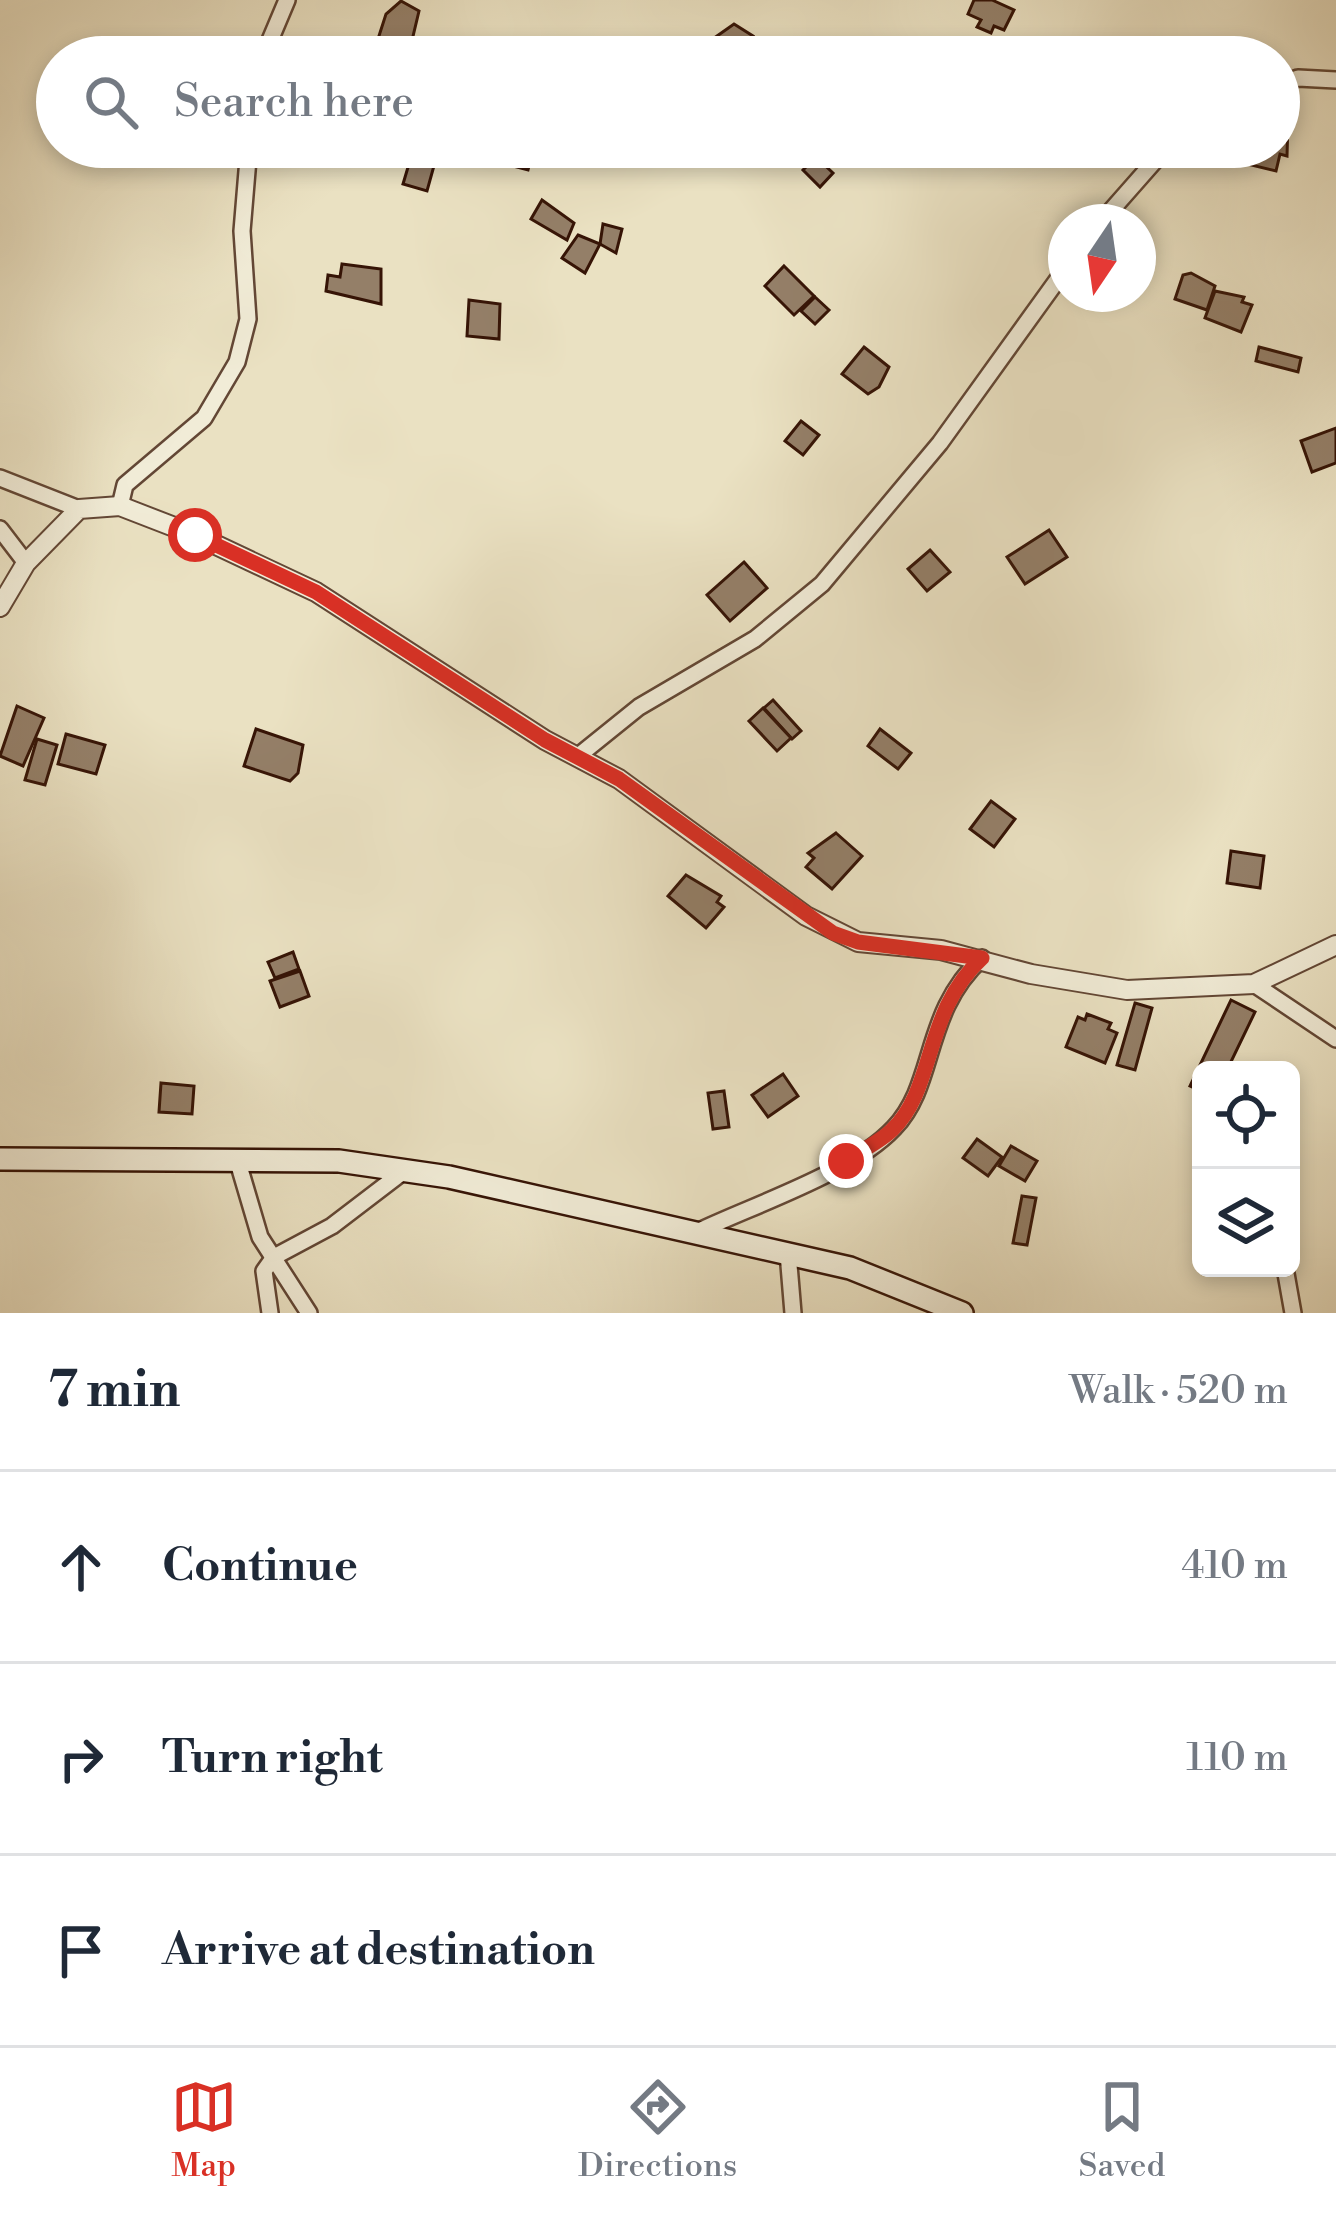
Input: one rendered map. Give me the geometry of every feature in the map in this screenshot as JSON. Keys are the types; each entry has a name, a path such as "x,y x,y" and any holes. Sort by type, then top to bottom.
{"main road":[{"path":"0,1159 339,1161 404,1171 850,1268 962,1313"}],"street":[{"path":"272,36 287,0"},
{"path":"1300,78 1336,80"},
{"path":"120,506 125,485 204,418 237,362 248,319 242,232 247,168"},
{"path":"1117,204 1149,168"},
{"path":"577,757 639,707 754,639 822,584 940,443 1048,293"},
{"path":"0,478 80,509 120,506 316,592 619,779 833,933 858,942 982,958 1031,974 1127,990 1254,984 1336,945"},
{"path":"0,607 26,562 80,509"},
{"path":"0,530 26,562"},
{"path":"697,1232 846,1161 894,1128 914,1094 947,996 982,958"},
{"path":"1254,984 1336,1039"},
{"path":"237,1159 254,1222 309,1313"},
{"path":"270,1313 264,1271 274,1257 332,1226 404,1171"},
{"path":"788,1253 793,1313"},
{"path":"1287,1277 1293,1313"}],"building":[{"path":"974,0 992,0 1014,10 1004,30 994,26 991,33 977,27 981,20 968,14"},
{"path":"401,1 419,11 413,36 379,36 386,14"},
{"path":"734,24 753,36 717,36"},
{"path":"408,168 433,168 427,191 403,184"},
{"path":"828,168 833,173 820,187 803,170"},
{"path":"542,200 574,223 567,240 531,219"},
{"path":"603,224 622,229 616,253 600,244"},
{"path":"578,235 600,244 585,273 562,258"},
{"path":"342,264 381,269 381,304 326,291 328,275 340,277"},
{"path":"784,266 814,296 794,315 765,286"},
{"path":"1191,273 1215,286 1207,310 1175,299 1183,275"},
{"path":"1215,291 1244,297 1242,302 1252,305 1241,332 1205,318"},
{"path":"815,297 829,310 815,324 801,311"},
{"path":"469,300 500,304 499,339 467,336"},
{"path":"864,347 889,367 879,387 868,394 842,374"},
{"path":"1259,347 1301,358 1298,372 1256,361"},
{"path":"801,421 819,435 803,455 785,441"},
{"path":"1336,428 1336,463 1312,472 1301,441"},
{"path":"1049,530 1067,557 1025,584 1007,557"},
{"path":"930,550 950,572 927,591 908,569"},
{"path":"744,562 767,588 730,621 707,595"},
{"path":"773,700 801,731 792,739 764,708"},
{"path":"17,706 44,718 23,766 0,756"},
{"path":"763,708 791,738 777,751 749,721"},
{"path":"256,729 303,745 298,773 290,781 244,766"},
{"path":"880,729 911,753 898,769 868,746"},
{"path":"66,734 105,745 96,774 58,764"},
{"path":"37,739 57,745 45,785 25,780"},
{"path":"991,801 1015,819 994,847 970,829"},
{"path":"836,833 862,856 832,889 806,867 814,858 808,853"},
{"path":"1231,851 1264,856 1260,888 1227,883"},
{"path":"686,875 721,896 717,902 724,907 706,928 668,896"},
{"path":"293,952 299,969 275,978 268,962"},
{"path":"300,971 309,996 280,1007 270,981"},
{"path":"1231,1000 1255,1012 1231,1061 1202,1061"},
{"path":"1135,1003 1152,1008 1135,1070 1117,1065"},
{"path":"1087,1014 1111,1023 1108,1029 1117,1033 1105,1063 1066,1047 1078,1017 1085,1020"},
{"path":"783,1074 798,1096 768,1117 752,1095"},
{"path":"161,1083 194,1086 192,1114 159,1112"},
{"path":"724,1091 729,1127 713,1129 708,1093"},
{"path":"977,1139 1002,1157 988,1176 963,1158"},
{"path":"1011,1146 1037,1161 1025,1181 999,1166"},
{"path":"1022,1196 1036,1198 1027,1245 1013,1243"}],"route":[{"path":"195,535 316,592 545,740 619,779 833,933 858,942 982,958 947,996 914,1094 894,1128 846,1161"}]}
